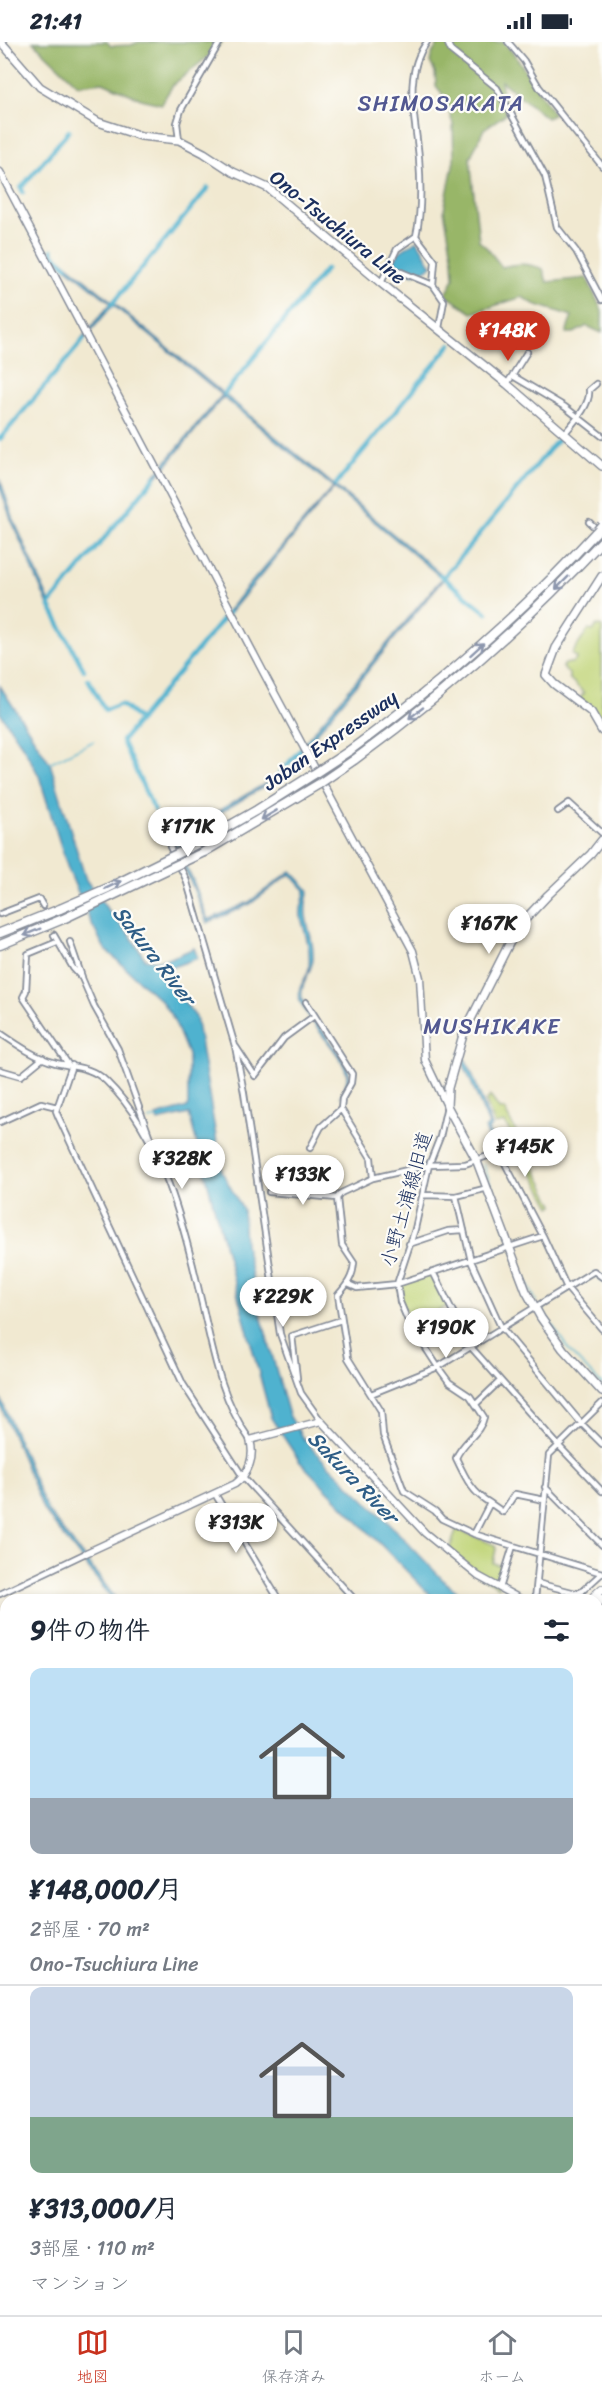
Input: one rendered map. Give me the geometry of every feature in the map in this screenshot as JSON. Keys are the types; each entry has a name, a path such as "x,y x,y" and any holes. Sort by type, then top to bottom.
{"highway":[{"name":"Joban Expressway","path":"0,933 138,874 265,806 314,774 391,720 471,655 525,606 600,530"},
{"name":"Joban Expressway","path":"0,945 63,919 204,852 319,784 398,728 478,662 533,612 602,541"}],"main road":[{"name":"Ono-Tsuchiura Line","path":"1,42 40,87 98,122 141,136 179,140 233,172 268,188 381,283 507,384 602,466"},
{"path":"602,576 556,648 546,675 554,684 591,712 602,731"},
{"path":"602,840 591,854 517,928 463,1035 448,1088 447,1106 476,1159 518,1275 535,1308 563,1349 602,1392"}],"street":[{"path":"179,140 177,123 181,110 220,42"},
{"path":"381,283 398,249 416,236 420,217 419,160 413,89 418,54 427,42"},
{"path":"447,42 452,51 497,88 545,176 557,227 576,251 602,300"},
{"path":"508,42 524,61 539,87 602,166"},
{"path":"0,172 255,658 412,951 420,978 425,1060 447,1106"},
{"path":"416,236 435,261 433,285"},
{"path":"389,267 433,285 444,302 439,328"},
{"path":"507,384 527,352"},
{"path":"513,376 578,417 602,436"},
{"path":"564,434 578,417 590,396 589,390 596,384"},
{"path":"589,522 600,530"},
{"path":"558,811 569,803 602,833"},
{"path":"170,847 186,879 235,1046 279,1334 297,1383 320,1422 425,1533 468,1569 511,1594"},
{"path":"0,915 39,899 43,906"},
{"path":"54,936 72,968 82,978"},
{"path":"57,942 28,954 26,991 23,997 70,1065"},
{"path":"70,942 94,1006 118,1049 135,1099 153,1140 156,1154"},
{"path":"306,1002 352,1074 351,1083 342,1098 341,1109 371,1158 373,1178"},
{"path":"235,1046 255,1076 284,1038 314,1016"},
{"path":"0,1033 43,1058 94,1071 106,1080 127,1104 156,1154 171,1192 184,1235 219,1378 229,1404 254,1439 252,1456 243,1477 236,1484 0,1594"},
{"path":"0,1070 21,1076 43,1058"},
{"path":"70,1065 57,1107 58,1116 183,1384 243,1477 350,1594"},
{"path":"0,1122 41,1103 57,1107"},
{"name":"小野土浦線旧道","path":"447,1106 429,1165 424,1195 397,1284 400,1302 408,1321 438,1367 448,1382 470,1396 476,1404"},
{"path":"310,1148 321,1126 341,1109"},
{"path":"602,1329 567,1288 499,1152 465,1164 429,1165 373,1178 341,1193 338,1198 342,1245 354,1263 348,1284 338,1294 348,1358 381,1411 383,1434 404,1491 435,1511 442,1519 474,1534 602,1573"},
{"path":"424,1195 456,1196 488,1188"},
{"path":"269,1192 338,1198"},
{"path":"456,1196 471,1261 501,1327 581,1423 602,1444"},
{"path":"410,1244 448,1231 464,1230"},
{"path":"348,1284 357,1288 397,1284 543,1236"},
{"path":"371,1394 438,1367 594,1270 602,1277"},
{"path":"433,1272 470,1346 602,1491"},
{"path":"297,1383 292,1336 341,1320"},
{"path":"500,1381 476,1404 484,1417 483,1423 459,1451 456,1458 466,1481 478,1496 503,1512 515,1494 544,1500"},
{"path":"536,1594 549,1455 602,1403"},
{"path":"254,1439 320,1422"},
{"path":"545,1487 602,1545"},
{"path":"215,1494 275,1594"},
{"path":"474,1534 490,1503"},
{"path":"500,1588 513,1546"},
{"path":"537,1583 576,1593 581,1592 602,1573"}],"green space":[{"path":"33,42 107,42 111,46 131,45 139,42 222,42 210,55 173,85 161,104 141,99 103,82 78,85"},
{"path":"440,42 504,42 554,114 547,118 501,81 506,114 484,129 470,158 479,241 502,267 522,264 538,267 543,269 547,282 587,278 602,311 602,333 587,326 574,333 566,333 572,316 534,304 522,297 472,313 446,295 454,278 444,210 454,160 453,124 444,96 436,86 435,72 430,62"},
{"path":"597,625 602,627 602,726 590,706 579,700 584,693 562,667 574,662 577,658 572,654 588,630 593,631"},
{"path":"490,1096 500,1110 504,1109 554,1205 551,1207 505,1123 495,1125 486,1102"},
{"path":"432,1273 448,1306 412,1324 401,1302 398,1285"},
{"path":"457,1529 495,1545 493,1563 499,1565 503,1563 499,1587 478,1575 449,1550"}],"water":[{"path":"417,240 432,266 423,271 417,270 414,275 393,265 398,253"},
{"path":"63,261 445,577 302,751 300,748 442,578 334,488 228,615 227,612 238,598 333,487 223,397 155,479 154,476 222,395 113,305 85,338 82,338 111,303 61,263"},
{"path":"0,479 13,518 51,605 48,605 11,519 0,487"},
{"path":"0,686 50,763 86,880 113,917 130,935 145,959 164,960 194,948 198,958 164,970 163,974 196,1017 222,1172 243,1210 245,1244 260,1312 289,1415 302,1437 317,1454 385,1519 447,1584 461,1594 429,1594 300,1462 271,1418 189,1114 158,1121 156,1116 188,1107 188,1055 173,1018 161,1001 105,949 68,869 39,776 24,748 0,713"},
{"path":"278,776 280,777 198,826 191,840 176,848 192,878 208,920 249,902 291,871 309,891 306,918 312,940 313,959 302,989 302,998 306,1008 345,1063 349,1073 350,1082 340,1097 347,1081 344,1066 311,1020 299,996 300,987 309,967 308,947 301,913 305,890 290,874 250,904 207,923 190,880 160,823 163,822 175,846 188,839 193,829 201,821"},
{"path":"461,1052 470,1068 492,1127 488,1130 497,1147 494,1148 485,1129 489,1125 459,1053"},
{"path":"0,1396 47,1510 112,1594 108,1594 44,1511 0,1404"}],"waterway":[{"path":"23,192 21,188 69,131"},
{"path":"112,304 208,188"},
{"path":"52,250 66,266"},
{"path":"225,393 326,269"},
{"path":"0,439 84,339"},
{"path":"336,484 451,344"},
{"path":"443,578 560,437"},
{"path":"84,670 49,605 155,477"},
{"path":"440,575 487,613"},
{"path":"154,810 122,741 228,613"},
{"path":"88,679 105,710 121,704 140,720"},
{"path":"49,763 94,741"},
{"path":"275,779 301,749"},
{"path":"157,816 163,826"},
{"path":"149,1120 157,1118"},
{"path":"483,1164 508,1234"},
{"path":"594,1273 602,1281"},
{"path":"523,1275 536,1301"},
{"path":"541,1309 571,1353 602,1385"}],"tunnel":[{"path":"43,906 54,935"}],"district":[{"name":"SHIMOSAKATA","path":"441,103"},
{"name":"MUSHIKAKE","path":"492,1026"}],"water label":[{"name":"Sakura River","path":"154,955"},
{"name":"Sakura River","path":"353,1477"}]}
